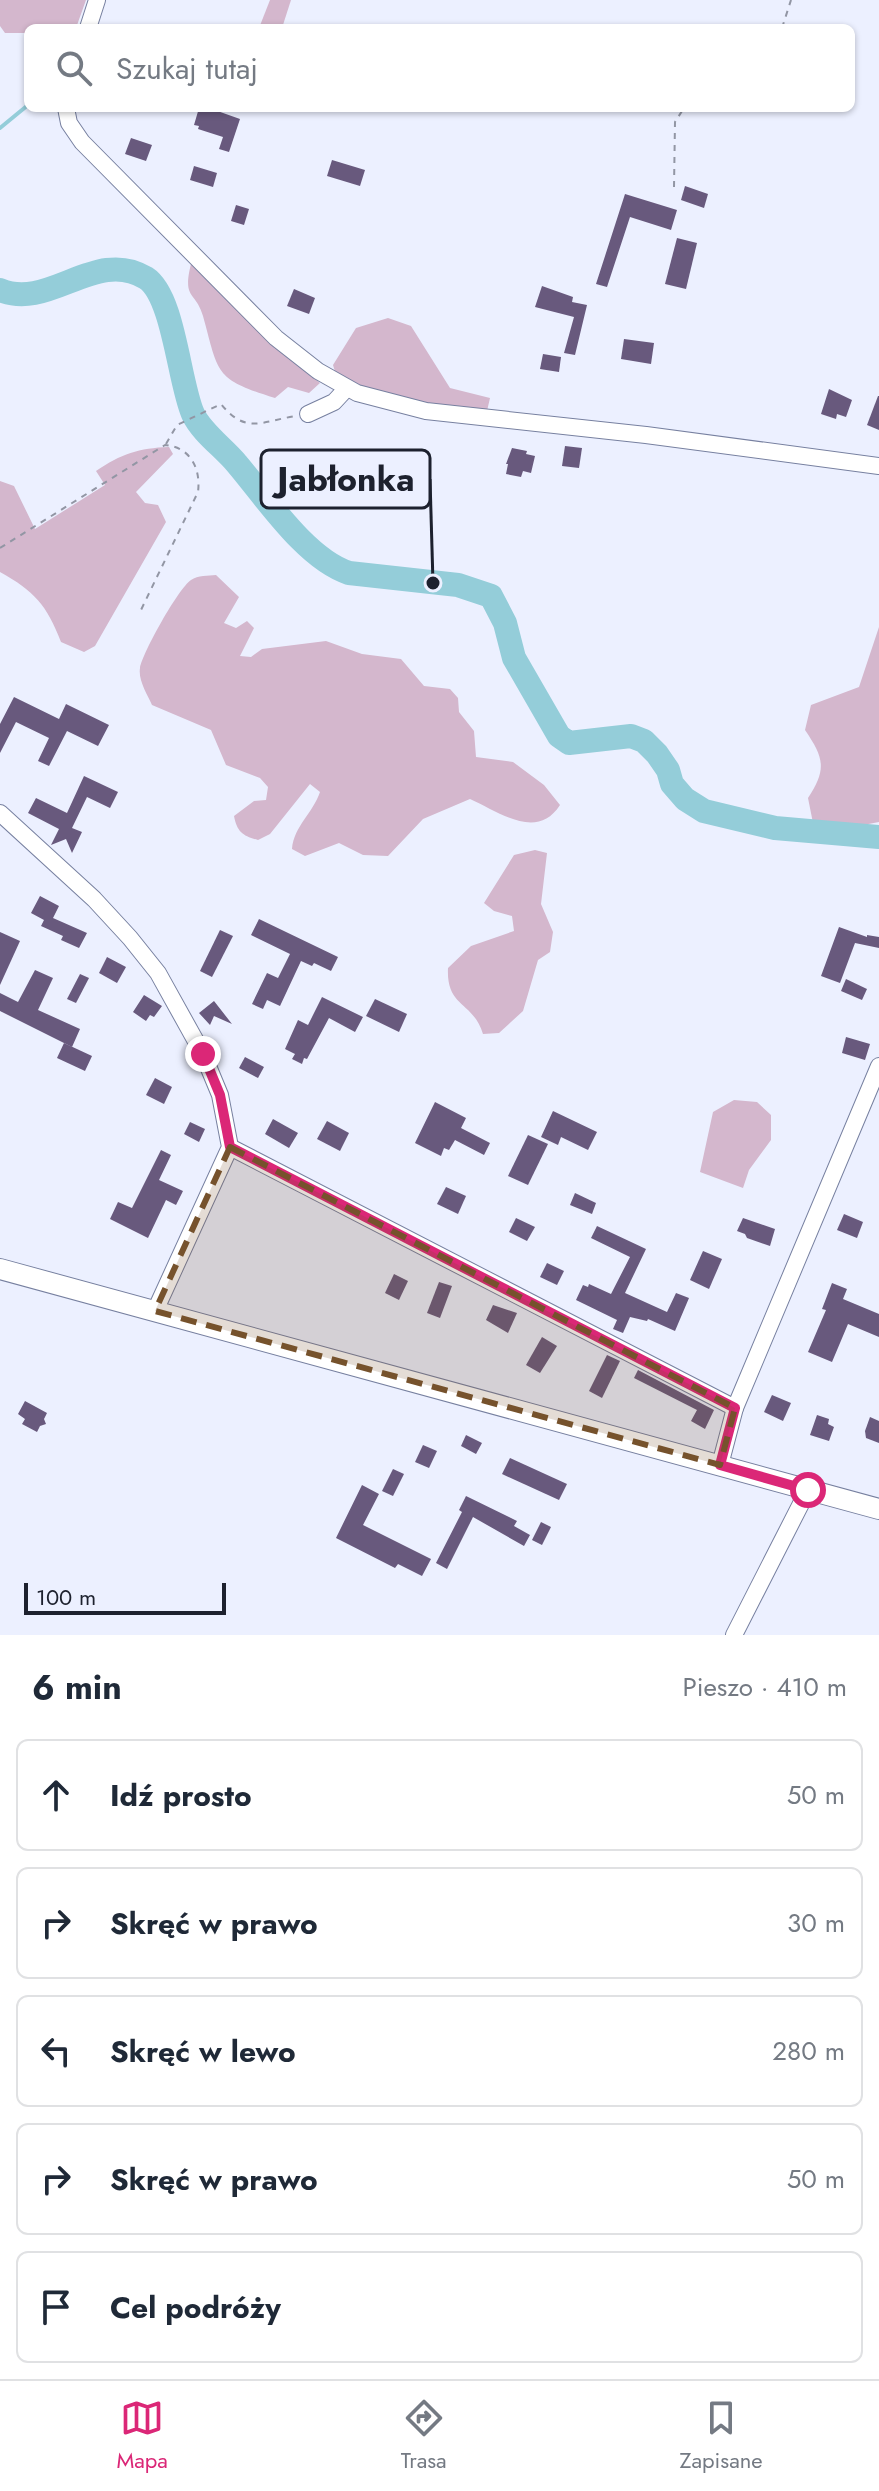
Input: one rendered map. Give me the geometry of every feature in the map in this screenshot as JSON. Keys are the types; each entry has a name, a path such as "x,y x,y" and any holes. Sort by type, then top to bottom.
{"main road":[{"path":"0,1269 879,1509"}],"street":[{"path":"89,24 97,0"},
{"path":"67,112 69,123 82,142 276,338 299,358 347,388 426,411 631,433 879,466"},
{"path":"308,414 334,402 347,388"},
{"path":"0,813 94,899 158,973 203,1054 220,1095 230,1147 155,1311"},
{"path":"720,1465 735,1408 879,1066"},
{"path":"230,1147 735,1408"},
{"path":"734,1635 808,1490"}],"path":[{"path":"783,24 791,0"},
{"path":"674,187 675,122 681,112"},
{"path":"0,548 165,445 177,425 221,404 239,423 251,424 308,414"},
{"path":"140,612 198,492 199,480 192,457 177,446 165,445"}],"highlighted area":[{"path":"230,1147 735,1408 720,1465 155,1311"}],"shaded area":[{"path":"0,0 86,0 77,24 24,24 24,33 5,33 0,26"},
{"path":"270,0 291,0 283,24 261,24"},
{"path":"191,264 273,344 320,383 309,393 288,387 275,398 240,385 222,372 212,351 200,308 189,290"},
{"path":"388,318 411,326 450,388 490,398 487,411 428,409 337,378 333,365 356,328"},
{"path":"169,447 173,454 136,492 145,503 158,505 166,522 95,646 84,652 61,642 38,600 0,572 0,481 14,486 35,529 105,485 96,471 105,465 131,453"},
{"path":"216,575 239,597 224,623 236,628 247,621 254,628 240,656 251,657 262,649 326,641 362,654 401,659 424,686 450,689 458,698 459,712 474,731 476,757 513,762 544,785 560,805 551,816 529,822 505,816 470,799 423,819 388,856 363,855 339,843 305,856 292,849 296,833 320,792 310,784 270,834 258,840 245,835 239,830 234,816 254,801 266,800 268,787 260,778 226,765 211,730 152,705 140,673 154,635 185,586 197,577"},
{"path":"879,627 879,822 858,826 813,823 808,798 818,779 821,764 805,730 811,705 859,687"},
{"path":"535,850 547,853 541,904 553,932 550,952 538,960 523,1011 499,1033 483,1034 479,1023 451,991 448,968 471,946 514,931 512,916 494,911 484,903 514,855"},
{"path":"734,1100 757,1102 771,1115 771,1140 749,1170 743,1188 700,1172 713,1112"}],"building":[{"path":"198,112 220,112 240,119 229,152 219,149 223,137 194,125"},
{"path":"131,138 152,145 146,161 125,154"},
{"path":"332,160 365,170 360,186 327,176"},
{"path":"194,166 217,173 213,187 190,180"},
{"path":"685,186 708,194 704,208 681,200"},
{"path":"625,194 677,210 671,230 630,217 607,287 596,284"},
{"path":"236,205 249,209 244,225 231,221"},
{"path":"677,238 697,243 686,289 665,284"},
{"path":"542,286 573,297 572,302 587,305 575,355 564,353 574,317 535,307"},
{"path":"294,289 315,298 309,314 287,306"},
{"path":"624,339 654,343 651,364 621,359"},
{"path":"543,354 561,357 559,372 540,369"},
{"path":"829,389 852,400 846,417 837,414 836,419 821,414"},
{"path":"879,396 879,430 867,425"},
{"path":"565,446 582,448 579,468 562,466"},
{"path":"512,448 535,456 531,473 523,471 521,477 506,474"},
{"path":"14,697 59,719 66,704 109,725 98,746 67,731 49,766 38,761 49,738 16,722 0,753 0,724"},
{"path":"84,776 118,792 110,808 87,797 72,828 82,832 72,853 66,839 51,845 59,829 28,813 36,798 67,813"},
{"path":"40,896 59,906 53,918 87,933 79,948 41,926 44,920 31,913"},
{"path":"259,919 338,957 331,971 301,961 280,1006 267,1000 263,1009 252,1004 267,973 278,978 290,954 251,935"},
{"path":"839,927 867,937 879,937 879,948 855,943 840,983 821,976"},
{"path":"220,930 233,936 212,977 200,971"},
{"path":"0,932 20,941 0,985"},
{"path":"107,957 126,967 117,983 99,973"},
{"path":"35,970 53,978 38,1010 80,1029 72,1047 0,1011 0,993 18,1002"},
{"path":"80,974 89,978 76,1003 67,999"},
{"path":"846,979 867,989 862,1000 841,991"},
{"path":"144,995 162,1006 154,1017 150,1015 146,1021 133,1012"},
{"path":"322,997 363,1017 355,1032 329,1018 302,1064 292,1059 295,1054 285,1049 298,1020 308,1025"},
{"path":"375,999 407,1014 399,1032 366,1016"},
{"path":"214,1001 232,1024 214,1016 210,1025 199,1013"},
{"path":"846,1037 870,1044 865,1060 842,1053"},
{"path":"64,1043 92,1056 85,1071 57,1058"},
{"path":"245,1057 264,1067 258,1078 239,1068"},
{"path":"155,1078 172,1087 164,1104 146,1095"},
{"path":"435,1102 466,1118 461,1128 490,1143 484,1155 455,1140 449,1150 444,1148 441,1156 415,1143"},
{"path":"553,1111 597,1132 588,1150 561,1137 558,1145 541,1137"},
{"path":"273,1119 298,1133 289,1148 265,1134"},
{"path":"327,1121 349,1133 340,1151 317,1139"},
{"path":"190,1122 205,1129 199,1142 184,1134"},
{"path":"528,1135 548,1144 528,1185 508,1176"},
{"path":"161,1150 171,1155 159,1180 183,1191 176,1205 166,1200 148,1238 110,1219 118,1202 132,1208"},
{"path":"446,1187 466,1196 458,1214 437,1204"},
{"path":"575,1193 596,1203 592,1214 570,1205"},
{"path":"844,1214 863,1222 857,1238 837,1230"},
{"path":"516,1218 535,1227 527,1241 509,1232"},
{"path":"743,1218 775,1229 770,1246 737,1231"},
{"path":"597,1226 646,1249 625,1293 667,1312 676,1293 689,1298 675,1331 648,1319 630,1317 623,1333 613,1329 617,1320 576,1300 583,1285 588,1287 589,1284 611,1294 630,1257 591,1238"},
{"path":"703,1251 722,1259 709,1289 690,1280"},
{"path":"547,1263 564,1271 557,1285 540,1277"},
{"path":"394,1274 408,1281 399,1300 385,1293"},
{"path":"439,1282 452,1286 440,1318 427,1313"},
{"path":"832,1283 847,1289 843,1299 879,1314 879,1337 848,1324 832,1362 808,1352 826,1310 822,1309"},
{"path":"493,1305 517,1313 508,1333 486,1320"},
{"path":"542,1337 557,1346 540,1373 526,1365"},
{"path":"607,1355 620,1361 602,1398 589,1391"},
{"path":"638,1370 714,1410 705,1429 691,1421 697,1410 634,1378"},
{"path":"772,1395 791,1403 783,1421 764,1412"},
{"path":"25,1401 47,1413 44,1419 46,1424 40,1426 37,1432 22,1424 25,1419 18,1414"},
{"path":"817,1415 829,1419 828,1424 834,1427 829,1441 810,1435"},
{"path":"870,1417 879,1421 879,1443 866,1438"},
{"path":"466,1435 482,1443 476,1454 461,1446"},
{"path":"423,1445 437,1451 429,1468 415,1462"},
{"path":"510,1458 567,1484 559,1500 502,1474"},
{"path":"393,1469 404,1474 393,1496 382,1491"},
{"path":"362,1485 379,1494 363,1525 431,1559 422,1576 398,1564 395,1568 336,1538"},
{"path":"466,1496 517,1521 514,1526 530,1535 524,1546 473,1517 447,1569 436,1563 462,1512 459,1510"},
{"path":"541,1522 551,1527 542,1545 532,1540"}],"waterway":[{"path":"0,128 24,108"},
{"path":"0,290 18,294 36,293 109,270 127,270 146,278 163,302 188,400 197,421 317,555 349,573 458,585 491,596 505,623 514,658 559,736 569,743 631,736 644,741 668,770 672,784 685,799 704,811 775,828 879,837"}],"place":[{"name":"Jabłonka","path":"433,583"}],"route":[{"path":"203,1054 220,1095 230,1147 735,1408 720,1465 808,1490"}]}
